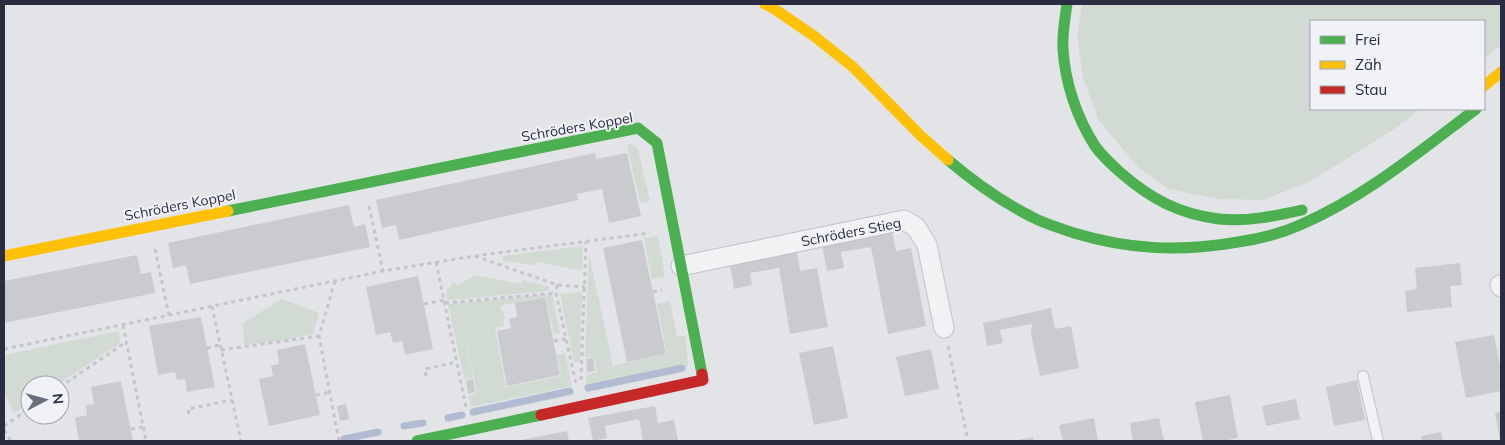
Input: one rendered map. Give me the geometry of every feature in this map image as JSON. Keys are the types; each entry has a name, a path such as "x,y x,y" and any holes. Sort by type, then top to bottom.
{"main road":[{"path":"765,4 774,8 824,43 854,68 943,156 1006,202 1034,218 1066,230 1138,248 1170,250 1245,242 1301,225 1357,196 1475,110"},
{"path":"1067,4 1063,35 1065,67 1072,96 1095,147 1132,182 1162,204 1190,213 1220,219 1247,220 1276,216 1311,206"},
{"path":"1485,85 1501,72"},
{"name":"Schröders Koppel","path":"4,256 638,128 657,143 703,380 417,441"}],"street":[{"name":"Schröders Stieg","path":"681,266 904,220 916,227 927,245 944,328"}],"lane":[{"path":"1363,376 1378,441"}],"path":[{"path":"368,204 383,271"},
{"path":"4,349 383,271 474,256 659,232"},
{"path":"582,361 586,241"},
{"path":"155,248 168,315"},
{"path":"474,256 556,285 585,287"},
{"path":"436,262 471,430"},
{"path":"335,281 319,336 339,441"},
{"path":"556,285 556,293 580,406"},
{"path":"424,304 556,293"},
{"path":"212,306 241,441"},
{"path":"123,324 146,441"},
{"path":"944,328 968,441"},
{"path":"222,350 319,336"},
{"path":"554,341 566,339"},
{"path":"70,380 126,342"},
{"path":"207,348 220,345"},
{"path":"426,376 425,369 457,362"},
{"path":"316,395 330,392"},
{"path":"189,414 188,409 232,400"},
{"path":"4,426 20,415"},
{"path":"131,429 143,427"},
{"path":"4,430 11,441"}],"shaded area":[{"path":"1082,4 1501,4 1501,45 1485,58 1485,20 1310,20 1310,110 1419,110 1393,130 1311,181 1264,200 1218,199 1168,189 1139,168 1099,121 1083,78 1077,37"},
{"path":"631,144 638,149 650,201 640,203 627,145"},
{"path":"658,236 665,277 652,279 644,238"},
{"path":"583,246 582,271 538,262 535,265 503,261 502,256"},
{"path":"589,253 613,366 667,354 657,304 670,301 677,336 685,336 688,365 685,369 684,363 682,364 684,372 586,392 586,375 597,372 594,357 585,358"},
{"path":"476,275 521,284 522,280 549,286 549,291 447,300 446,291 454,282 457,285"},
{"path":"582,292 580,362 574,362 560,294"},
{"path":"552,294 560,333 554,334 545,296 500,306 502,312 504,312 504,326 495,328 506,387 561,376 557,355 565,353 572,386 471,407 468,396 477,393 462,321 473,378 464,379 448,304"},
{"path":"282,299 319,313 313,334 244,345 243,323"},
{"path":"119,331 120,343 70,376 20,375 20,409 14,413 4,393 4,355"},
{"path":"571,388 573,395 473,416 472,409"}],"building":[{"path":"595,153 596,159 627,153 641,216 609,223 602,189 577,194 578,200 399,240 396,225 382,228 376,200"},
{"path":"349,205 354,227 365,224 370,247 190,284 186,265 173,268 168,243"},
{"path":"892,231 896,251 911,248 926,326 888,334 871,247 841,252 844,268 827,271 822,244"},
{"path":"642,240 666,354 627,362 603,248"},
{"path":"797,252 800,271 817,268 828,327 790,334 779,268 750,273 752,285 734,289 730,264"},
{"path":"137,255 141,274 151,272 155,293 4,323 4,281"},
{"path":"1460,263 1462,285 1450,286 1452,307 1407,312 1405,291 1417,289 1415,268"},
{"path":"418,276 433,349 405,355 402,341 393,343 390,332 376,335 366,287"},
{"path":"545,297 560,375 507,386 497,331 511,328 509,319 517,317 515,303"},
{"path":"1051,308 1055,329 1071,326 1079,368 1040,376 1031,334 1032,324 1000,330 1003,343 987,346 983,323"},
{"path":"201,317 215,387 187,392 185,379 177,380 175,372 158,375 149,326"},
{"path":"1494,335 1501,372 1501,391 1466,398 1455,342"},
{"path":"305,344 320,415 269,426 259,379 273,376 271,366 279,364 277,350"},
{"path":"833,346 848,418 814,425 799,353"},
{"path":"931,349 939,389 905,396 896,357"},
{"path":"593,358 595,371 587,372 586,359"},
{"path":"473,379 475,392 468,394 466,381"},
{"path":"1357,380 1365,420 1334,426 1326,387"},
{"path":"121,381 133,441 79,441 75,418 87,415 86,405 94,404 91,387"},
{"path":"1230,395 1238,438 1222,441 1203,441 1195,402"},
{"path":"1296,399 1300,419 1266,426 1262,406"},
{"path":"346,404 349,419 340,421 337,406"},
{"path":"655,406 658,423 674,420 678,441 643,441 639,419 605,426 607,438 593,441 588,418"},
{"path":"1501,412 1501,440 1500,441 1495,413"},
{"path":"1094,418 1098,441 1063,441 1059,425"},
{"path":"1159,418 1164,441 1133,441 1130,423"},
{"path":"567,431 569,441 521,441 521,440"},
{"path":"1441,432 1443,441 1422,441 1421,436"},
{"path":"1033,437 1034,441 1018,441 1018,440"}],"waterway":[{"path":"588,388 682,368"},
{"path":"473,412 570,391"},
{"path":"448,418 462,415"},
{"path":"404,426 423,423"},
{"path":"344,439 378,432"}],"traffic: fast":[{"path":"1067,4 1063,32 1063,49 1066,75 1073,100 1077,112 1095,146 1121,173 1143,190 1166,204 1205,217 1229,220 1250,219 1302,210"},
{"path":"948,160 999,198 1032,217 1053,226 1095,239 1135,246 1156,248 1196,247 1246,241 1269,236 1324,214 1369,187 1413,157 1475,110"},
{"path":"228,211 638,128 657,143 702,374"},
{"path":"417,441 541,415"}],"traffic: slow":[{"path":"765,4 814,36 853,67 920,135 948,160"},
{"path":"1485,85 1501,72"},
{"path":"4,256 228,211"}],"traffic: jam":[{"path":"541,415 703,380 702,374"}]}
